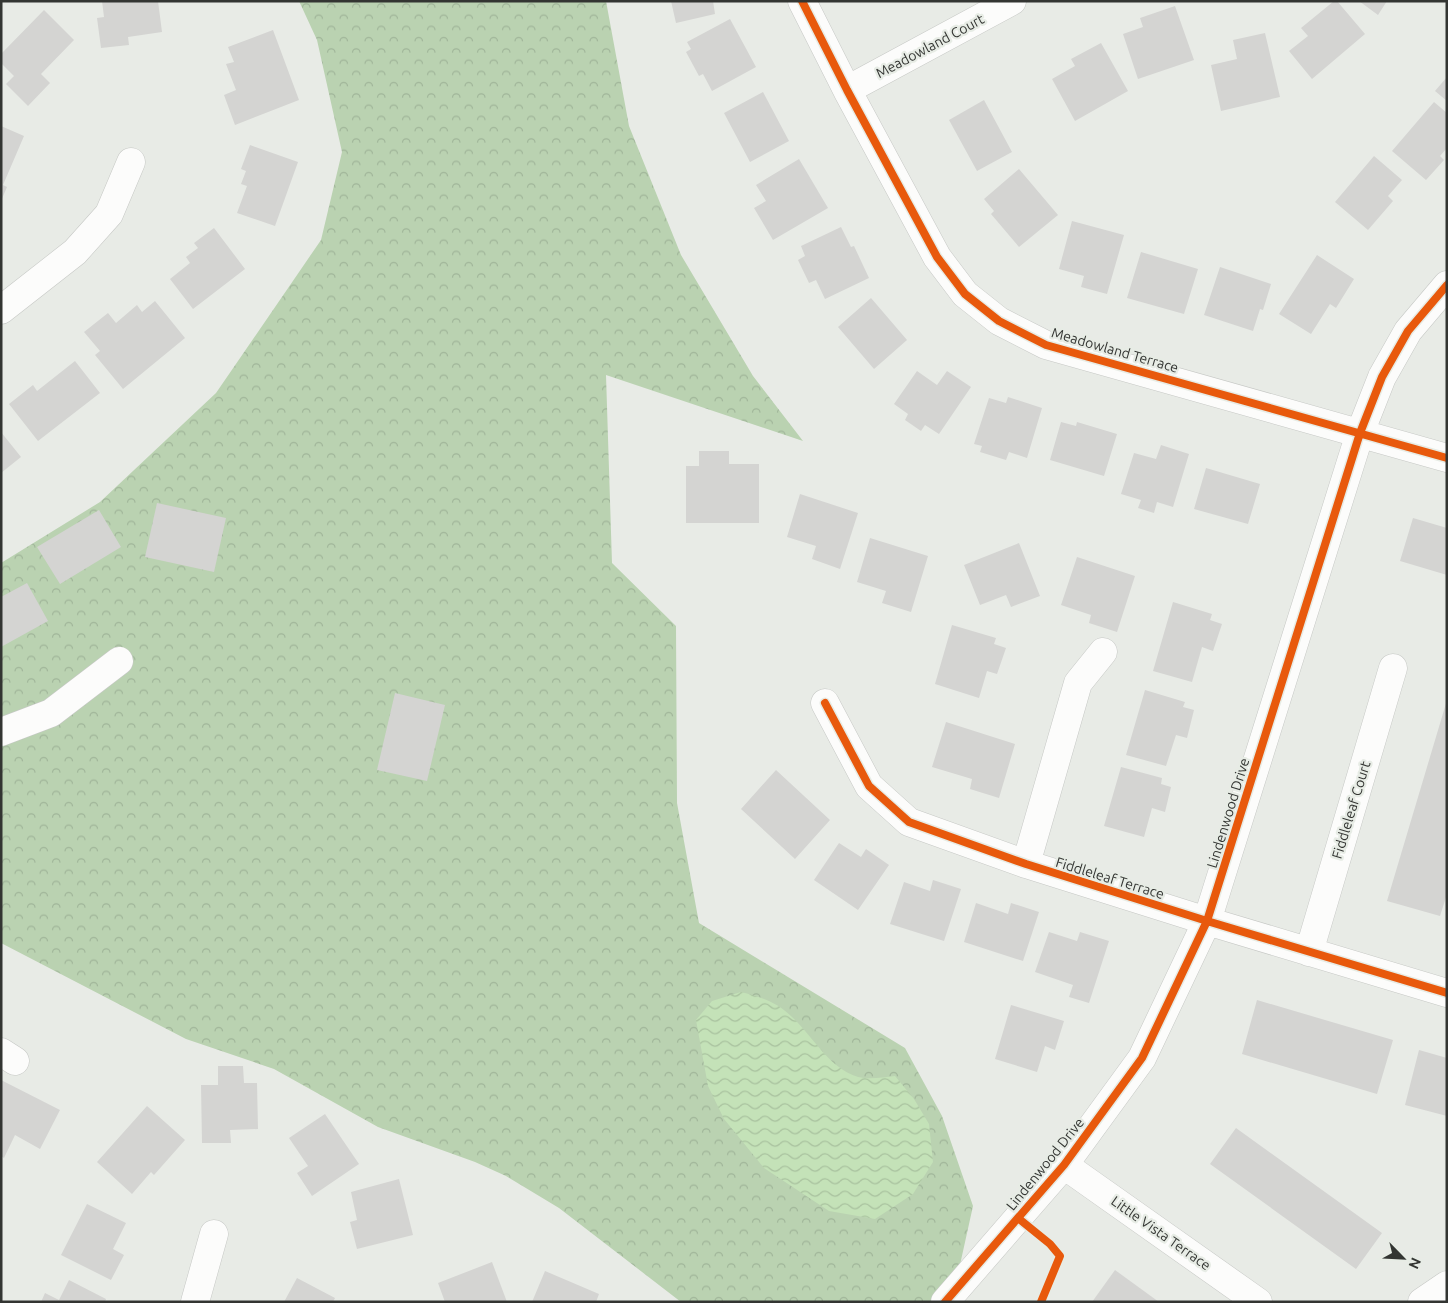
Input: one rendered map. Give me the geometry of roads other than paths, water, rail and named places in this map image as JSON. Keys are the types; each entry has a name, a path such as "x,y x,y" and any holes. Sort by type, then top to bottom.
{"street":[{"name":"Meadowland Terrace","path":"802,1 936,257 965,294 999,320 1046,345 1447,458"},
{"name":"Meadowland Court","path":"847,90 1012,1"},
{"path":"1,310 75,252 109,214 131,162"},
{"name":"Lindenwood Drive","path":"945,1302 1064,1165 1142,1058 1207,921 1360,433 1382,377 1408,331 1447,285"},
{"path":"1026,864 1078,683 1103,652"},
{"path":"1,732 51,713 119,661"},
{"name":"Fiddleleaf Court","path":"1309,952 1393,668"},
{"name":"Fiddleleaf Terrace","path":"825,703 869,786 909,822 1026,864 1447,993"},
{"name":"Little Vista Terrace","path":"1064,1165 1258,1302"},
{"path":"195,1302 214,1234"},
{"path":"1422,1302 1447,1285"}],"water":[{"path":"741,992 780,1007 800,1025 824,1054 842,1070 864,1078 895,1076 914,1099 929,1124 933,1162 913,1194 875,1219 829,1211 764,1168 724,1119 708,1086 696,1020 712,1001"}]}
